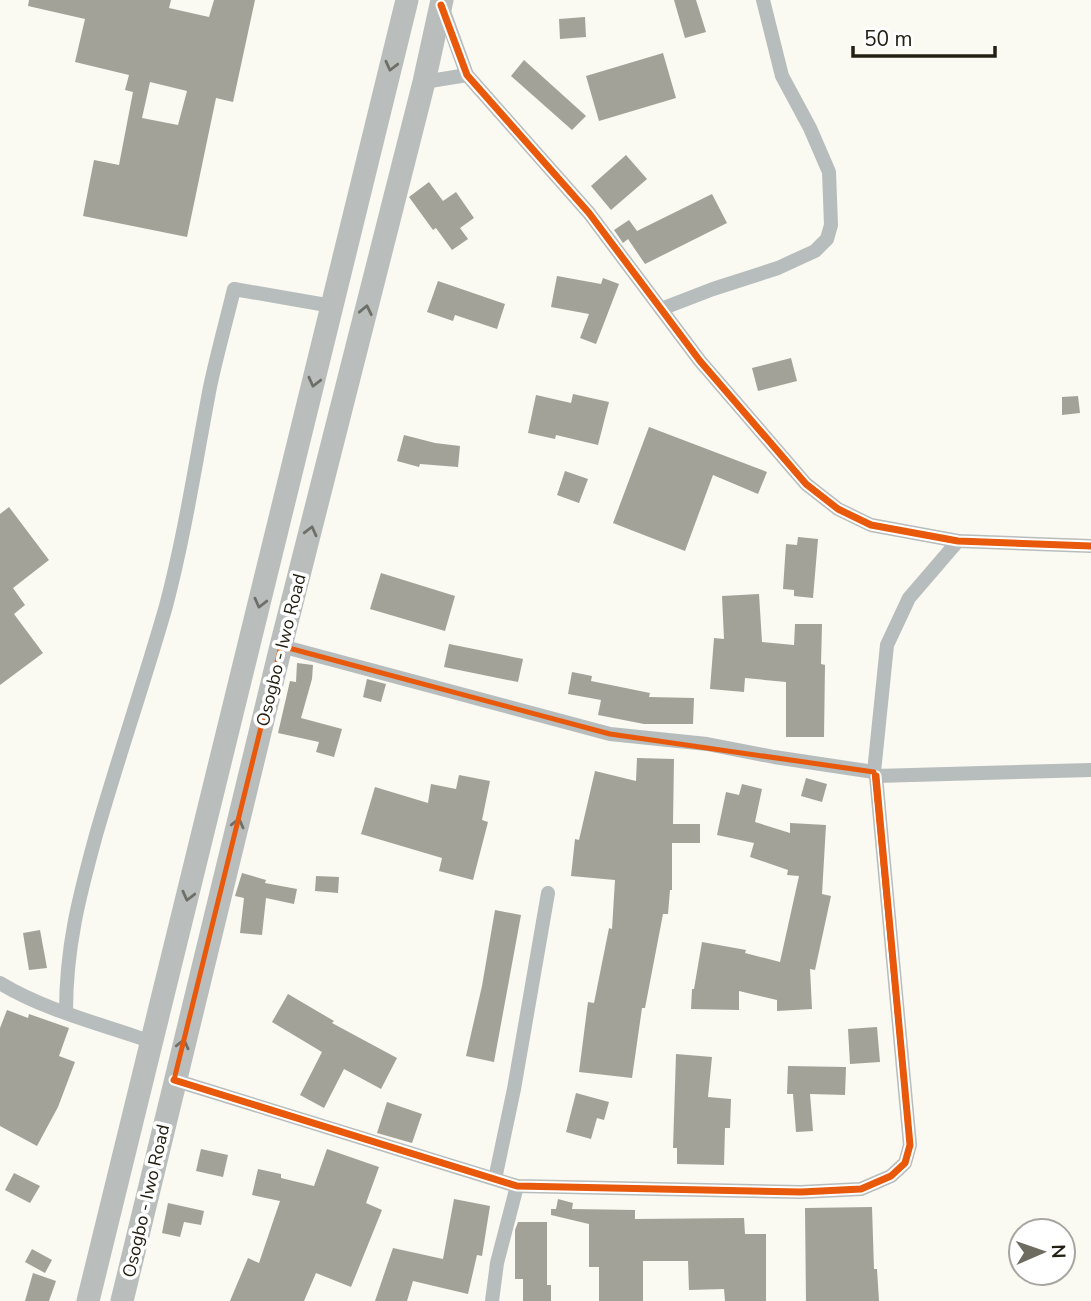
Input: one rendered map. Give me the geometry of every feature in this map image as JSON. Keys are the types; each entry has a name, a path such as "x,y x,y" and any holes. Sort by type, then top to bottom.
{"main road":[{"name":"Osogbo - Iwo Road","path":"88,1301 407,0"},
{"name":"Osogbo - Iwo Road","path":"122,1301 281,646 424,82 441,2"}],"street":[{"path":"662,309 778,268 814,251 827,239 831,225 829,172 810,128 782,76 763,0"},
{"path":"441,2 467,75 589,213 700,361 806,484 838,509 871,525 958,541 1091,546"},
{"path":"424,82 467,75"},
{"path":"66,1012 66,977 76,908 108,792 166,603 188,510 211,383 234,289 332,306"},
{"path":"174,1080 517,1186 801,1192 861,1189 891,1176 905,1163 910,1145 875,774 887,645 909,598 958,541"},
{"path":"281,646 610,734 707,744 875,774 1091,770"},
{"path":"495,1179 514,1089 548,893"},
{"path":"0,984 66,1012 152,1042"},
{"path":"492,1301 497,1263 517,1186"}],"highlighted area":[{"path":"281,646 610,734 874,772 910,1145 905,1163 891,1176 861,1189 801,1192 517,1186 174,1080"}],"building":[{"path":"29,0 171,0 169,8 209,17 214,0 255,0 233,102 216,98 187,237 83,216 94,160 119,165 133,92 125,90 129,75 75,62 85,19 28,6","holes":["150,82 187,91 178,125 142,118"]},
{"path":"674,0 696,0 706,32 685,38"},
{"path":"585,17 586,37 560,39 559,19"},
{"path":"663,53 676,98 599,121 586,76"},
{"path":"524,60 586,116 572,130 511,76"},
{"path":"626,155 647,179 611,210 591,186"},
{"path":"429,182 443,201 456,192 474,218 460,228 468,239 452,250 436,228 433,230 409,197"},
{"path":"712,194 727,223 645,264 628,239 623,243 614,230 629,220 637,231"},
{"path":"557,276 601,284 603,278 619,284 596,344 580,338 589,314 551,307"},
{"path":"438,281 505,304 497,329 455,315 453,321 427,312"},
{"path":"791,358 797,381 758,391 752,368"},
{"path":"573,394 609,402 598,445 556,435 555,439 528,433 536,395 571,403"},
{"path":"1078,396 1080,413 1062,415 1062,397"},
{"path":"649,427 767,472 758,494 713,475 685,551 613,523"},
{"path":"404,435 460,446 458,467 420,464 419,467 397,461"},
{"path":"565,471 588,479 579,503 557,495"},
{"path":"9,507 49,560 13,588 25,605 14,614 43,653 0,685 0,514"},
{"path":"798,537 818,539 813,598 794,596 794,590 783,589 786,544 797,545"},
{"path":"381,573 455,596 445,631 370,609"},
{"path":"759,594 762,642 794,645 795,624 822,624 821,664 825,665 824,737 786,737 786,682 745,678 744,692 710,689 714,638 724,639 722,596"},
{"path":"449,644 523,659 518,682 444,667"},
{"path":"297,663 313,665 312,679 301,718 342,729 334,757 316,752 319,742 278,733 290,681 296,682"},
{"path":"572,672 592,676 591,681 650,693 649,697 694,698 693,724 644,724 598,715 601,700 568,694"},
{"path":"367,679 386,684 381,702 363,697"},
{"path":"637,758 674,759 673,824 700,824 700,843 672,843 672,890 668,914 663,914 645,1008 642,1008 632,1078 579,1072 588,1002 594,1003 609,928 612,929 615,880 571,876 575,839 579,840 595,771 636,781"},
{"path":"459,775 490,781 482,820 488,822 473,880 439,871 442,858 361,834 375,787 428,803 431,784 456,789"},
{"path":"806,778 827,784 822,802 801,796"},
{"path":"742,784 762,789 755,822 790,833 790,823 826,825 822,894 831,896 815,970 810,969 812,1009 777,1011 777,1000 739,991 739,1010 691,1009 692,989 702,942 746,950 745,953 780,962 799,876 787,875 788,870 750,857 754,843 717,835 726,792 739,795"},
{"path":"242,873 266,880 265,883 297,889 294,904 266,898 262,935 240,933 244,898 235,896"},
{"path":"316,876 339,877 338,893 315,891"},
{"path":"495,910 521,915 494,1062 466,1056"},
{"path":"40,930 47,968 29,970 23,933"},
{"path":"288,994 334,1021 332,1023 397,1058 381,1089 344,1069 324,1108 300,1095 322,1052 272,1022"},
{"path":"7,1010 28,1018 29,1014 69,1028 59,1056 75,1062 58,1107 37,1146 0,1126 0,1028"},
{"path":"877,1027 880,1062 850,1064 848,1029"},
{"path":"676,1054 712,1057 708,1097 731,1099 730,1128 725,1128 724,1165 677,1164 677,1148 673,1148"},
{"path":"788,1066 846,1067 845,1095 810,1094 813,1131 796,1132 793,1094 787,1094"},
{"path":"576,1093 609,1102 604,1120 597,1118 591,1139 566,1132"},
{"path":"387,1102 422,1114 412,1143 377,1133"},
{"path":"201,1149 228,1155 223,1177 196,1171"},
{"path":"327,1149 379,1167 366,1203 382,1210 351,1287 316,1273 304,1301 230,1301 248,1258 259,1263 280,1201 252,1195 258,1169 314,1186"},
{"path":"14,1173 40,1186 30,1203 5,1190"},
{"path":"454,1199 490,1206 482,1256 477,1255 468,1294 413,1281 407,1301 375,1301 393,1248 443,1259"},
{"path":"558,1199 573,1203 572,1209 635,1210 635,1219 744,1218 745,1234 766,1234 766,1301 725,1301 724,1289 689,1290 688,1261 643,1261 643,1301 599,1301 599,1267 589,1267 589,1224 551,1215 551,1209 556,1209"},
{"path":"168,1203 204,1211 201,1225 184,1222 180,1237 162,1233"},
{"path":"872,1207 874,1269 877,1269 879,1301 806,1301 805,1208"},
{"path":"518,1222 547,1222 547,1285 551,1285 551,1301 523,1301 523,1279 515,1279 515,1230"},
{"path":"32,1249 52,1260 45,1273 25,1262"},
{"path":"33,1273 56,1281 49,1301 25,1301"}],"cycle path":[{"path":"441,5 467,75 589,213 700,361 806,484 838,509 871,525 958,541 1091,546"},
{"path":"174,1080 517,1186 801,1192 861,1189 891,1176 905,1163 910,1145 876,776"}]}
